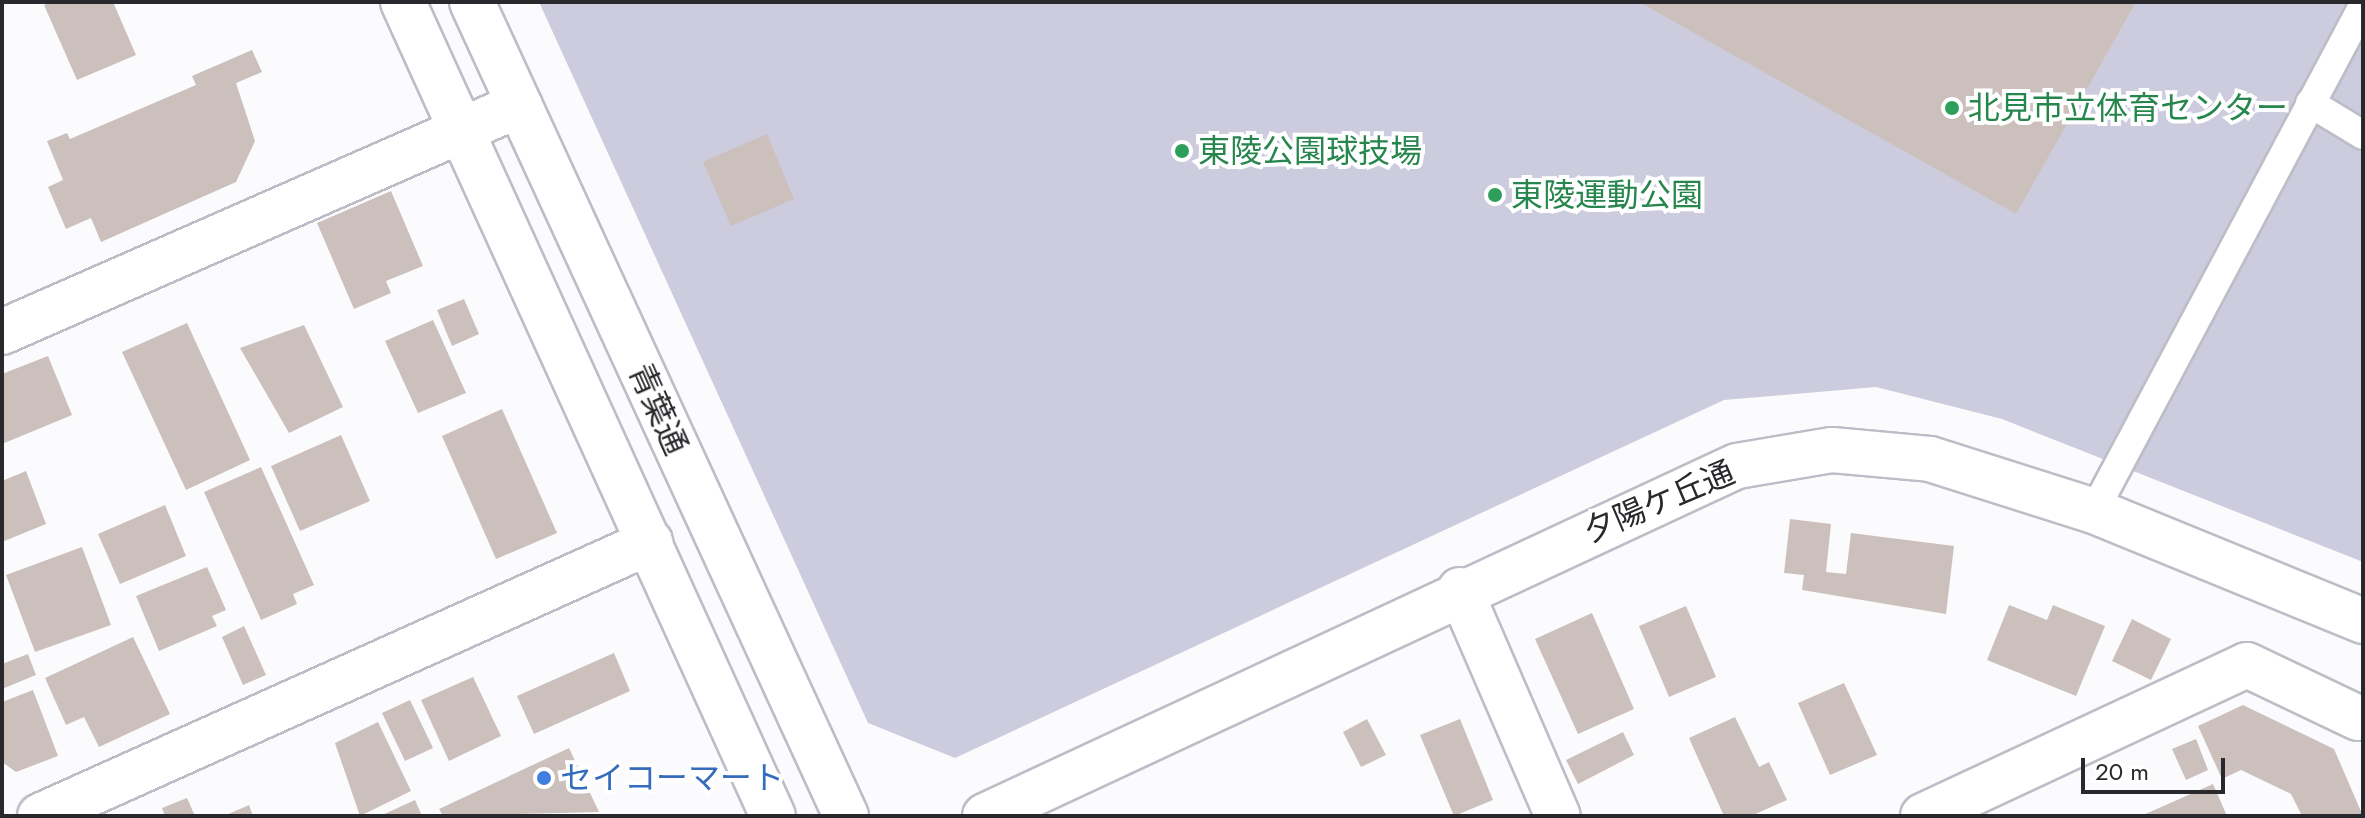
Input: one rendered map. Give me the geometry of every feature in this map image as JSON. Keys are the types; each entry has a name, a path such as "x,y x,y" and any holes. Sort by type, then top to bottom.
{"street":[{"name":"青葉通","path":"403,2 464,130 773,816"},
{"name":"青葉通","path":"472,2 846,816"},
{"path":"2,332 519,105"},
{"name":"夕陽ケ丘通","path":"985,816 1460,590 1737,466 1832,450 1930,459 2094,511 2363,621"},
{"path":"40,816 650,542"},
{"path":"1460,590 1558,816"},
{"path":"1923,816 2247,665 2361,719"}],"lane":[{"path":"2094,511 2363,6"},
{"path":"2310,103 2363,135"}],"shaded area":[{"name":"東陵運動公園","path":"539,2 2363,2 2363,562 2002,419 1876,387 1724,400 955,758 868,723"}],"building":[{"path":"52,2 113,2 136,55 77,80 44,5"},
{"name":"北見市立体育センター","path":"1639,2 2136,2 2016,214"},
{"path":"252,50 262,72 236,83 255,141 236,182 101,242 91,218 66,229 48,187 63,180 47,141 67,133 70,139 196,85 192,76"},
{"path":"767,134 794,199 731,226 703,162"},
{"path":"391,191 423,266 386,281 391,293 354,309 317,223"},
{"path":"464,299 479,334 452,346 437,310"},
{"path":"433,320 466,393 418,413 385,341"},
{"path":"187,323 250,460 186,490 122,352"},
{"path":"304,325 343,407 289,433 240,348"},
{"path":"48,356 72,415 2,444 2,374"},
{"path":"502,409 557,533 496,559 442,436"},
{"path":"341,435 370,501 300,531 271,466"},
{"path":"261,467 314,585 293,594 297,604 261,620 204,492"},
{"path":"26,471 46,524 2,542 2,481"},
{"path":"165,505 186,556 120,584 98,534"},
{"path":"1790,519 1831,524 1826,572 1846,574 1851,533 1954,546 1946,614 1802,590 1804,575 1784,573"},
{"path":"82,547 111,625 35,652 6,575"},
{"path":"207,567 226,610 212,616 217,626 159,651 136,596"},
{"path":"2009,605 2047,620 2053,605 2105,626 2076,696 1987,660"},
{"path":"1686,606 1716,677 1669,697 1639,626"},
{"path":"1592,613 1634,709 1578,734 1535,639"},
{"path":"2132,619 2171,639 2151,680 2112,661"},
{"path":"244,626 266,675 243,685 222,637"},
{"path":"133,637 170,714 99,747 84,717 66,725 45,678"},
{"path":"614,653 630,691 534,734 517,696"},
{"path":"28,654 36,675 2,689 2,664"},
{"path":"473,677 501,736 449,761 421,700"},
{"path":"1844,683 1877,755 1830,775 1798,703"},
{"path":"33,690 58,756 16,772 2,762 2,702"},
{"path":"410,700 433,748 405,761 382,713"},
{"path":"2243,705 2334,749 2363,816 2302,816 2291,794 2241,770 2222,779 2198,726"},
{"path":"1735,717 1759,767 1769,762 1787,800 1751,816 1724,816 1689,738"},
{"path":"1367,719 1386,755 1361,767 1343,732"},
{"path":"1460,719 1493,800 1454,816 1420,735"},
{"path":"378,722 411,791 360,816 335,743"},
{"path":"1623,732 1634,755 1578,784 1566,760"},
{"path":"2196,739 2208,770 2186,780 2172,749"},
{"name":"セイコーマート","path":"569,748 599,812 443,816 439,809"},
{"path":"2213,784 2227,816 2141,816"},
{"path":"187,798 195,816 165,816 162,808"},
{"path":"415,800 422,816 380,816"},
{"path":"249,805 253,816 224,816"}],"place":[{"name":"北見市立体育センター","path":"1952,108"},
{"name":"東陵公園球技場","path":"1182,151"},
{"name":"東陵運動公園","path":"1495,195"},
{"name":"セイコーマート","path":"544,778"}]}
